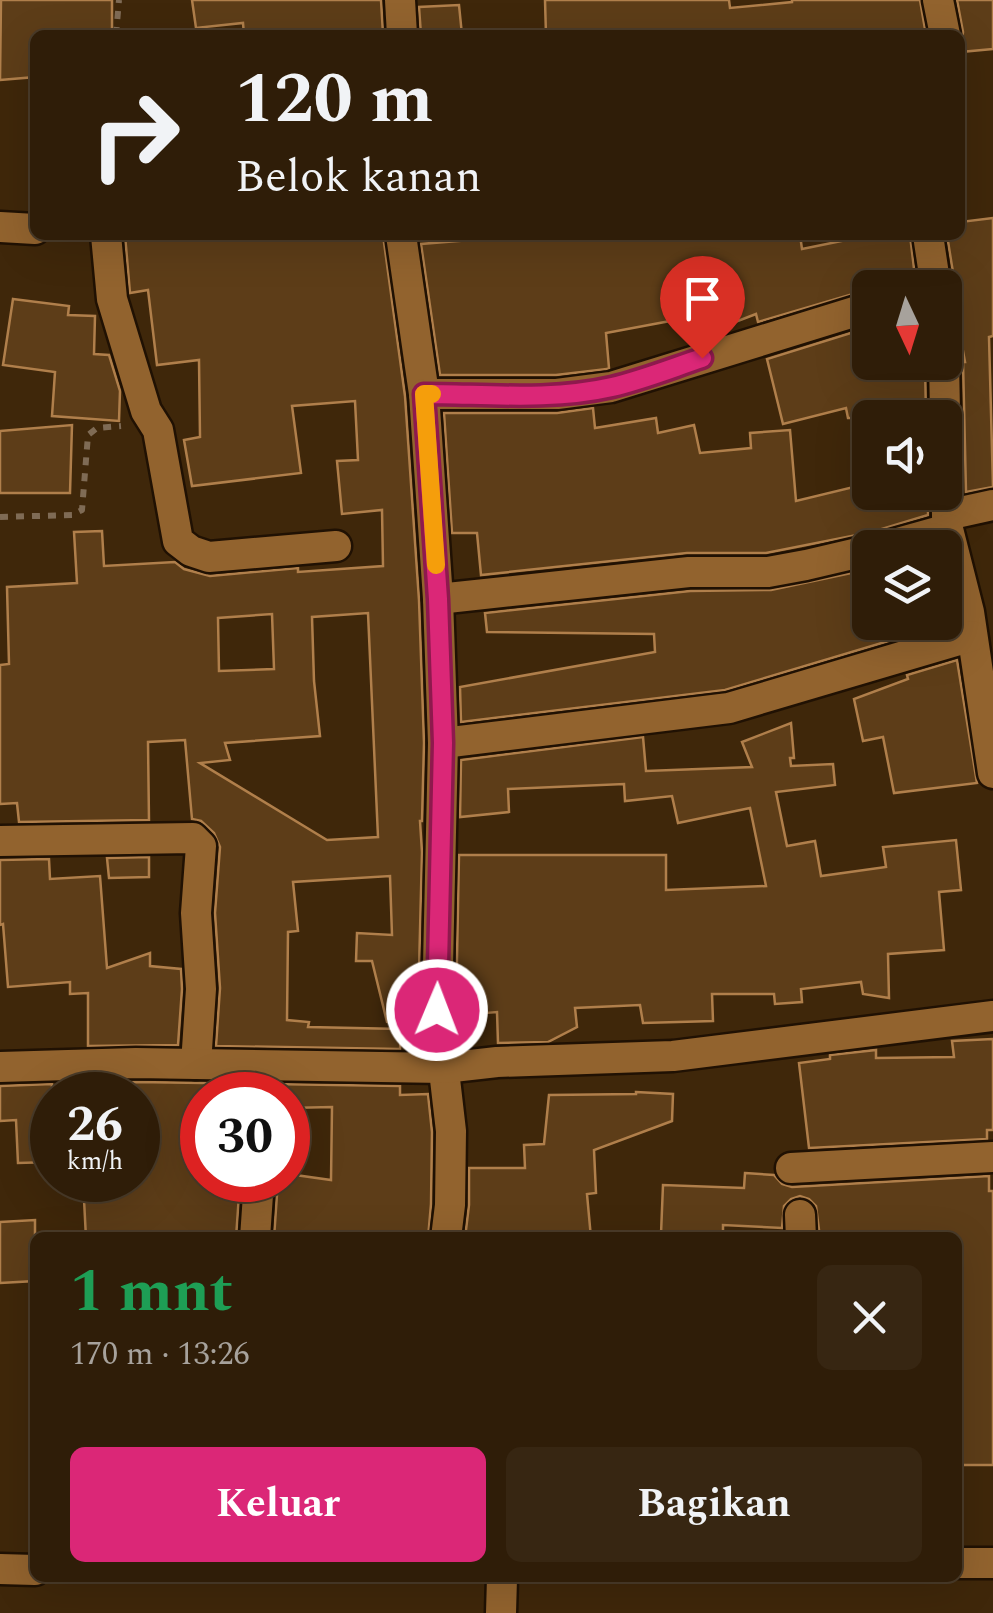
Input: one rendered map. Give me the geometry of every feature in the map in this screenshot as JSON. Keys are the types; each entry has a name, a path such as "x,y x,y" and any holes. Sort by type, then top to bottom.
{"street":[{"path":"400,0 402,30"},
{"path":"938,0 943,30"},
{"path":"0,227 30,229"},
{"path":"106,240 112,298 146,411 161,440 178,540 191,551 210,558 336,546"},
{"path":"402,240 424,394 438,599 443,743 437,1010 451,1131 447,1232"},
{"path":"929,240 933,270"},
{"path":"424,394 557,394 611,387 852,313"},
{"path":"944,380 948,522 968,612 993,773"},
{"path":"927,530 993,505"},
{"path":"438,599 689,572 768,572 852,554"},
{"path":"443,743 729,708 972,636"},
{"path":"0,841 199,841 202,846 196,913 201,989 196,1064"},
{"path":"0,1066 136,1063 444,1068 762,1050 993,1016"},
{"path":"232,1064 232,1072"},
{"path":"791,1168 993,1157"},
{"path":"255,1232 257,1202"},
{"path":"962,1562 993,1563"},
{"path":"0,1569 30,1570"},
{"path":"502,1582 502,1613"}],"path":[{"path":"116,30 119,0"},
{"path":"0,517 72,515 82,510 88,435 97,428 154,422"}],"building":[{"path":"1,0 112,0 112,30 30,30 30,77 0,80"},
{"path":"192,0 381,0 383,30 244,30 243,23 196,28"},
{"path":"545,0 729,0 730,8 792,0 920,0 925,30 546,30"},
{"path":"957,0 993,0 993,49 965,52"},
{"path":"459,5 462,30 421,30 419,7"},
{"path":"993,218 993,336 989,337 993,487 966,492 962,270 953,270 948,240 965,240 965,221"},
{"path":"125,240 384,240 405,396 419,600 424,743 420,1028 387,1022 372,961 356,961 357,933 392,935 390,876 293,882 298,931 288,932 287,1020 309,1022 308,1027 401,1029 400,1049 216,1046 220,988 215,913 220,847 214,833 201,821 192,819 185,740 148,742 149,820 19,822 17,803 0,804 0,665 9,664 7,587 77,583 74,532 102,531 104,566 175,562 184,569 210,576 383,566 382,510 342,514 337,461 358,460 355,401 292,406 301,473 192,486 184,440 200,437 199,360 157,365 148,290 130,293","holes":["368,613 378,837 327,840 200,763 230,760 225,743 320,736 312,617","272,614 274,669 219,671 218,618"]},
{"path":"470,240 801,240 802,249 846,240 911,240 914,270 852,270 852,294 758,322 756,314 704,334 697,316 606,333 607,369 556,375 440,375 421,244"},
{"path":"13,299 69,306 68,315 95,316 94,354 109,355 120,391 119,421 52,416 55,372 3,365"},
{"path":"852,333 852,380 925,380 926,400 852,400 852,418 848,418 846,408 783,424 767,359"},
{"path":"593,408 595,428 656,418 658,433 694,425 700,453 751,448 750,433 790,430 796,501 852,487 852,510 928,510 928,515 879,530 852,530 852,536 766,553 687,553 481,575 477,533 452,533 444,413 557,413"},
{"path":"72,425 70,493 0,493 0,431"},
{"path":"852,573 852,640 892,640 725,690 461,722 460,687 655,652 654,634 487,632 485,613 690,591 771,590"},
{"path":"957,660 977,783 894,793 883,737 863,741 854,699 908,679 907,675"},
{"path":"791,723 791,766 833,764 835,785 776,792 787,846 815,841 821,876 886,867 883,847 956,840 961,890 939,892 944,950 888,954 889,998 863,994 861,982 801,989 802,1002 775,1004 774,994 712,994 713,1021 643,1023 640,1005 575,1008 577,1027 548,1042 498,1043 497,1012 456,1009 459,855 666,855 666,890 766,886 750,808 678,823 672,796 625,801 624,784 508,789 509,812 460,817 461,760 643,737 646,771 752,767 742,742"},
{"path":"149,857 149,877 109,878 107,858"},
{"path":"49,859 50,879 100,876 107,968 150,953 150,966 181,969 178,1045 88,1046 88,993 70,994 70,982 8,987 3,924 0,925 0,860"},
{"path":"993,1039 993,1130 987,1130 987,1139 809,1148 799,1063 876,1050 876,1058 954,1057 952,1041"},
{"path":"160,1082 180,1083 180,1202 238,1202 236,1232 86,1232 84,1202 160,1202"},
{"path":"30,1085 30,1163 18,1163 16,1120 0,1121 0,1086"},
{"path":"310,1085 400,1086 400,1095 428,1094 432,1132 429,1232 274,1232 276,1202 310,1202 310,1177 331,1180 332,1107 310,1108"},
{"path":"673,1094 672,1121 594,1150 596,1193 587,1194 590,1232 466,1232 469,1168 525,1168 524,1145 544,1144 549,1095"},
{"path":"745,1173 774,1175 782,1184 792,1187 989,1176 989,1191 993,1191 993,1465 962,1465 962,1232 819,1232 816,1206 800,1196 784,1206 782,1228 723,1225 723,1232 661,1232 663,1185 744,1188"},
{"path":"35,1220 35,1232 30,1232 30,1281 0,1283 0,1222"}],"slow traffic":[{"path":"432,394 424,394 436,565"}],"route":[{"path":"437,1010 443,743 424,394 584,391 611,387 702,358"}]}
